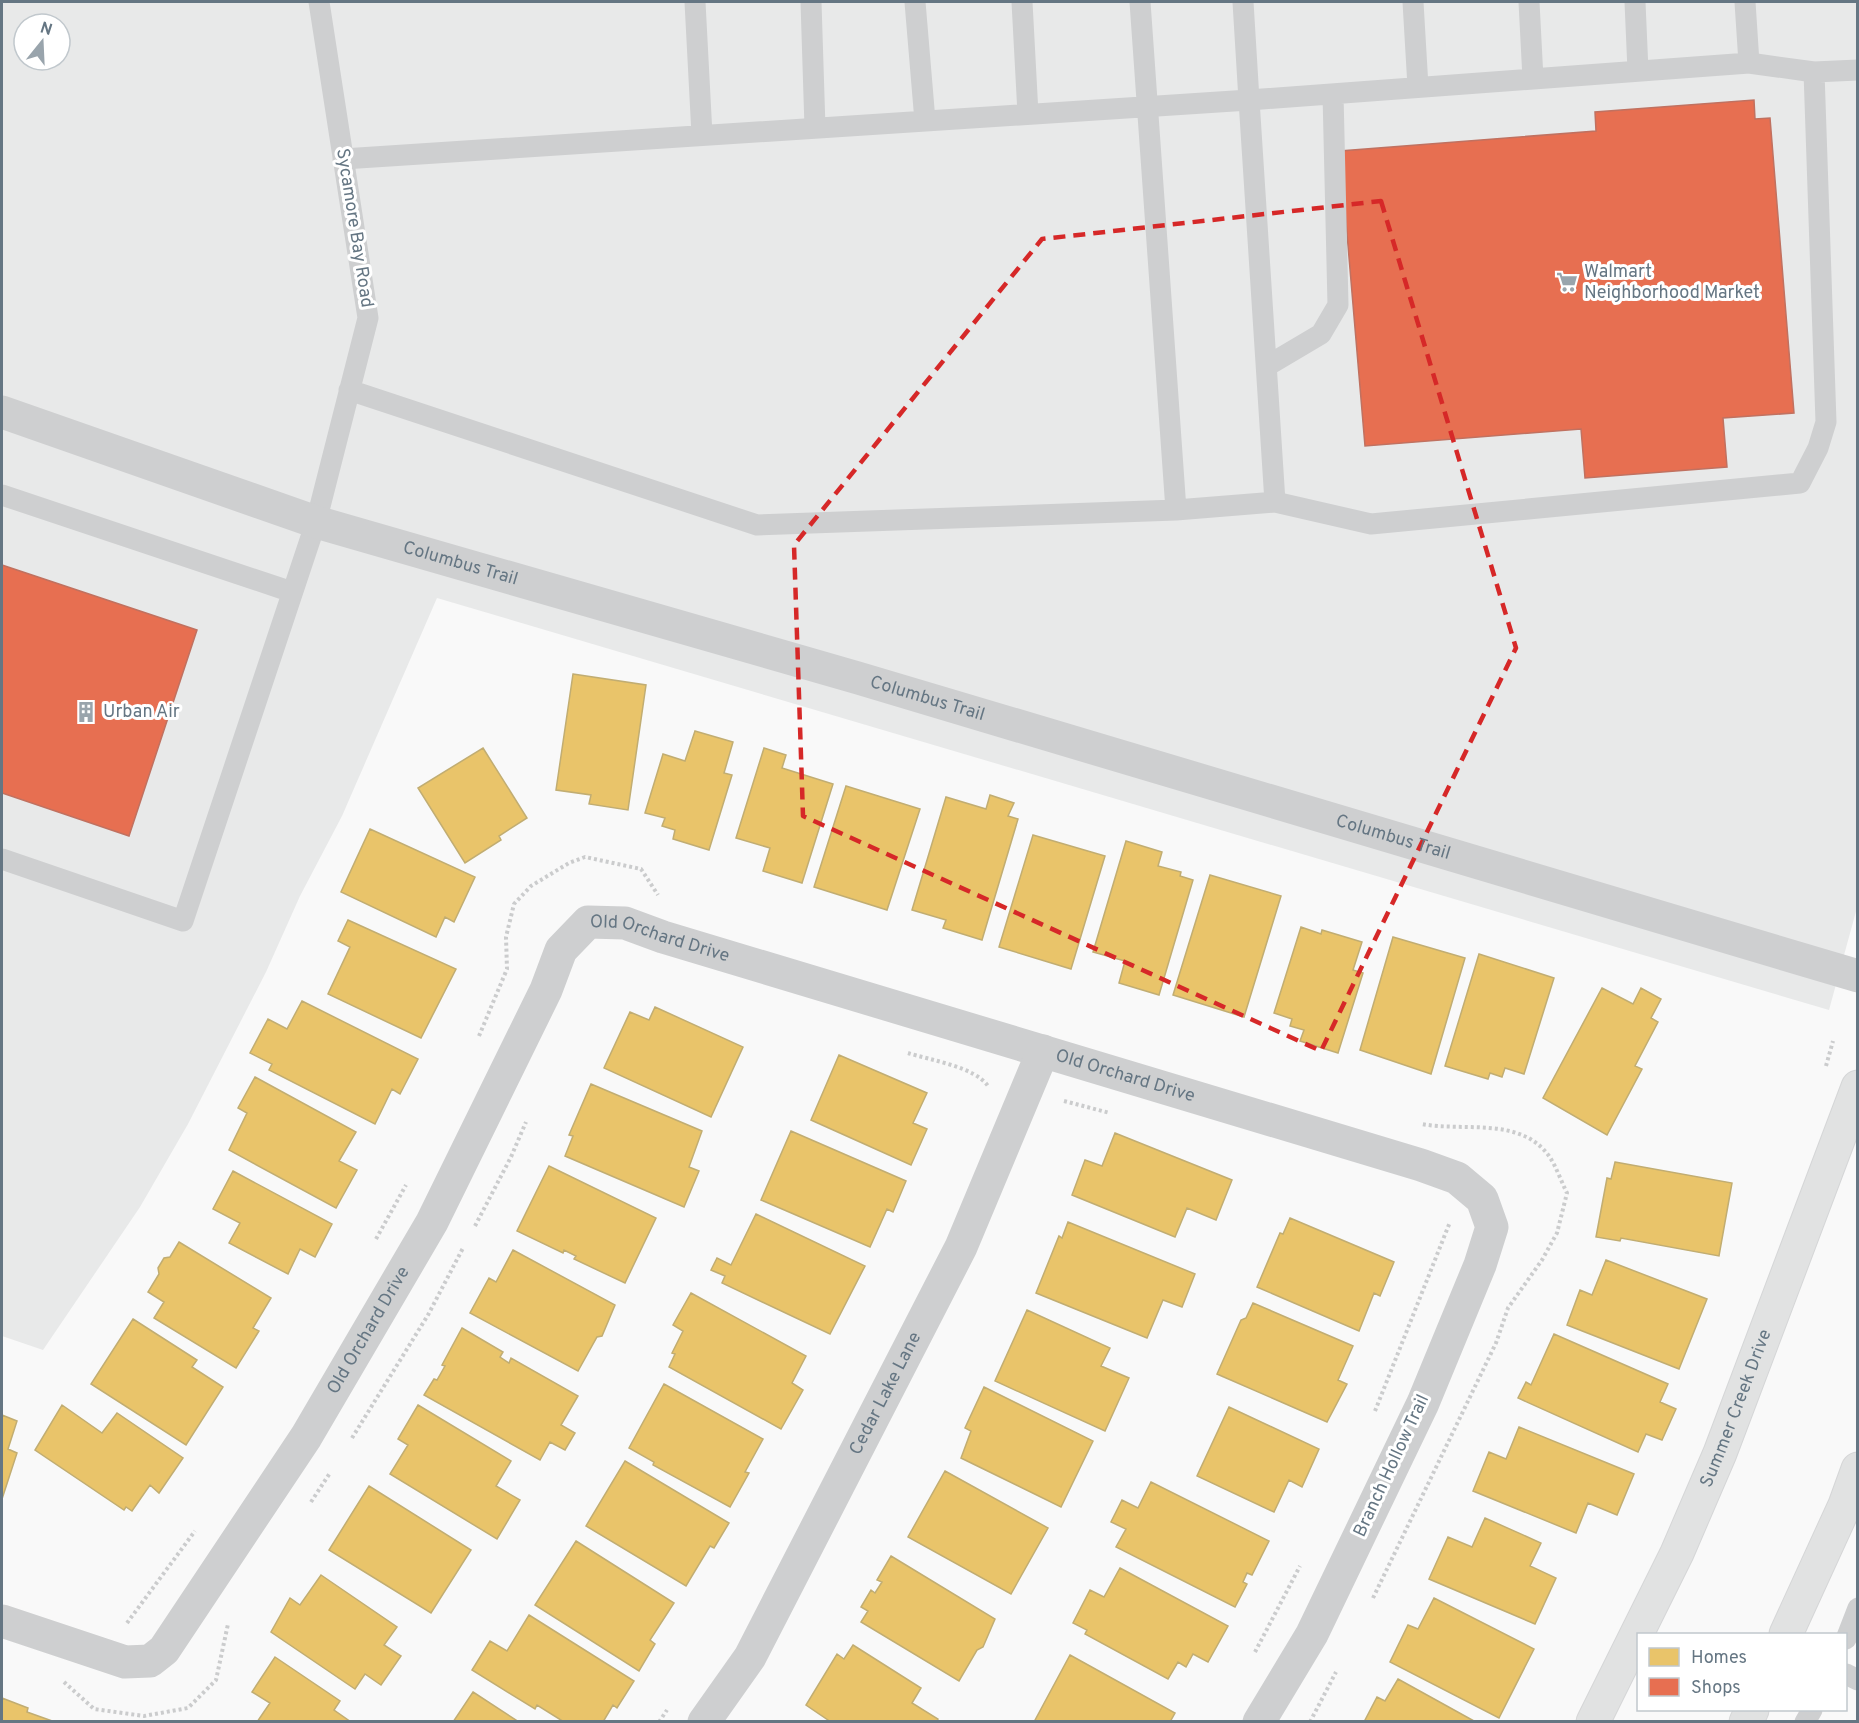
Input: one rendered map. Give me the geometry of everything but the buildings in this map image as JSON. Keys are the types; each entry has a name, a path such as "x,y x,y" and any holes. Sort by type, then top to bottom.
{"main road":[{"name":"Summer Creek Drive","path":"1637,1633 1677,1553 1720,1453 1857,1087"},
{"path":"1787,1633 1845,1505 1857,1469"},
{"name":"Summer Creek Drive","path":"1593,1722 1637,1633"}],"street":[{"name":"Columbus Trail","path":"2,412 316,522 858,678 1857,976"},
{"name":"Old Orchard Drive","path":"2,1621 125,1662 150,1661 164,1650 306,1437 432,1222 546,990 561,950 588,922 625,923 663,937 1421,1165 1457,1178 1468,1206"},
{"name":"Cedar Lake Lane","path":"704,1722 750,1658 961,1247 1043,1051"},
{"name":"Branch Hollow Trail","path":"1259,1722 1312,1634 1422,1403 1480,1265 1492,1227 1468,1206"}],"lane":[{"name":"Sycamore Bay Road","path":"2,859 183,921 316,522 368,318 319,2"},
{"path":"695,2 702,135"},
{"path":"811,2 815,128"},
{"path":"915,2 925,121"},
{"path":"1022,2 1029,114"},
{"path":"1140,2 1176,510"},
{"path":"1243,2 1275,502"},
{"path":"1413,2 1418,87"},
{"path":"1529,2 1533,79"},
{"path":"1635,2 1638,71"},
{"path":"1744,2 1749,63"},
{"path":"343,159 1148,107 1749,63 1814,72 1857,70"},
{"path":"349,390 757,525 1176,510 1275,502 1371,524 1800,483 1818,448 1826,422 1814,72"},
{"path":"1267,366 1321,334 1338,305 1333,94"},
{"path":"2,495 292,592"},
{"path":"1847,1635 1857,1608"}],"path":[{"path":"477,1041 507,969 506,937 514,904 531,886 569,863 585,857 640,869 646,880 667,902"},
{"path":"903,1051 972,1073 983,1078 988,1087"},
{"path":"1064,1100 1121,1117"},
{"path":"472,1231 511,1157 529,1113"},
{"path":"1369,1606 1496,1343 1508,1308 1542,1260 1557,1233 1567,1193 1548,1155 1527,1137 1503,1129 1443,1128 1419,1123"},
{"path":"373,1243 407,1182"},
{"path":"1373,1415 1468,1206"},
{"path":"350,1441 428,1315 467,1241"},
{"path":"306,1509 332,1470"},
{"path":"118,1620 128,1624 197,1528"},
{"path":"1251,1659 1306,1555"},
{"path":"61,1680 94,1709 144,1716 188,1708 216,1680 227,1626 233,1616"},
{"path":"1310,1722 1337,1669"},
{"path":"659,1722 673,1702"}],"highlighted area":[{"path":"1381,201 1516,648 1321,1051 803,816 794,545 1042,239"}],"shaded area":[{"path":"2,2 1857,2 1858,904 1829,1010 437,598 342,816 188,1124 140,1207 43,1350 2,1336"}],"place":[{"name":"Walmart Neighborhood Market","path":"1567,282"},
{"name":"Urban Air","path":"86,712"}]}
